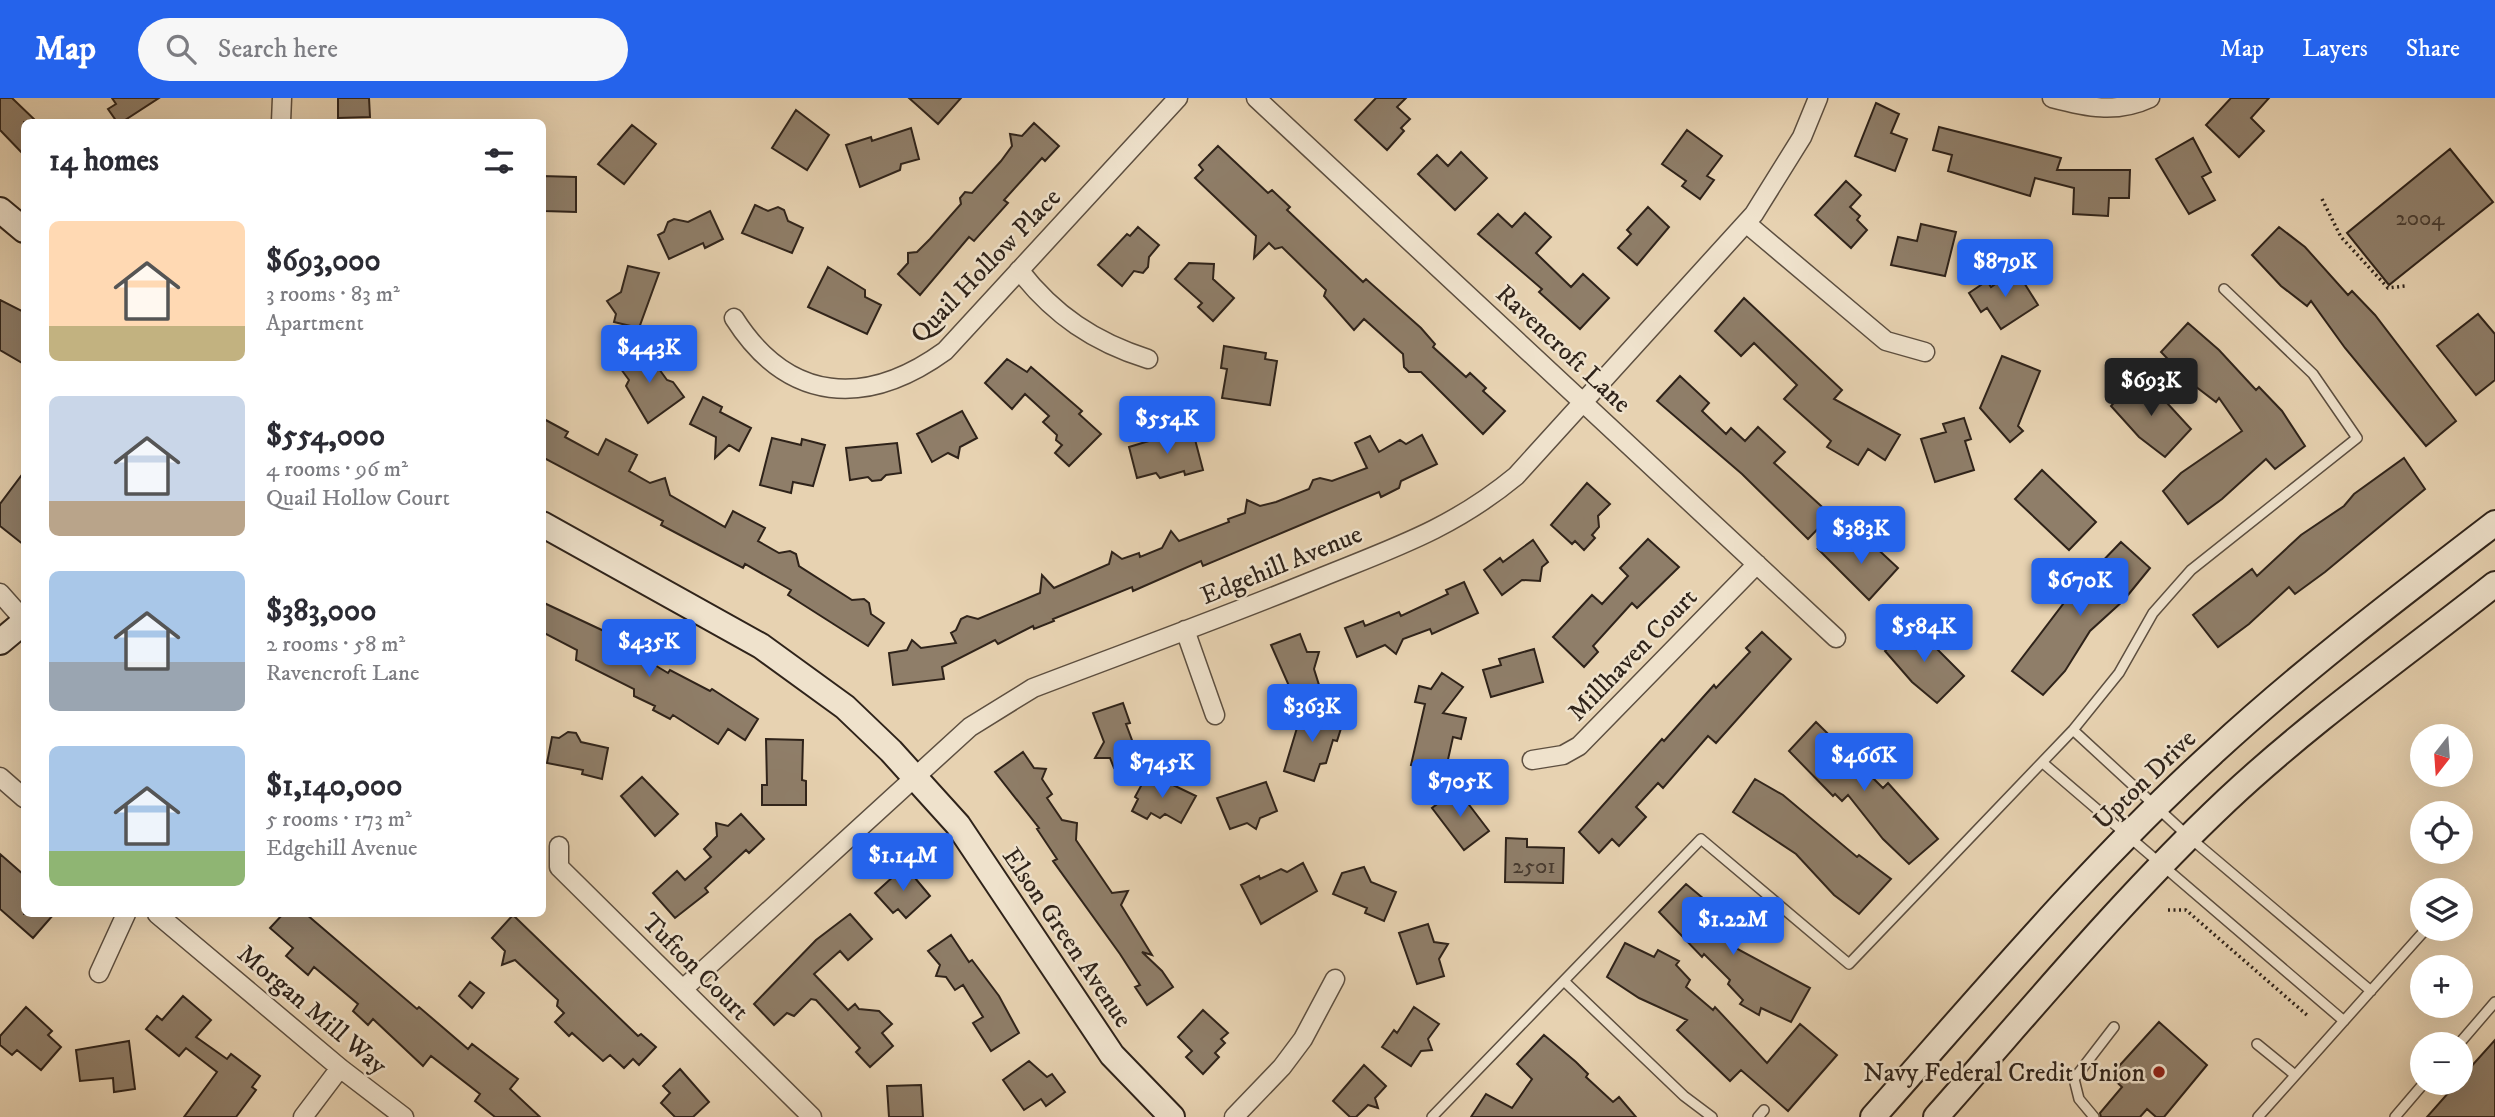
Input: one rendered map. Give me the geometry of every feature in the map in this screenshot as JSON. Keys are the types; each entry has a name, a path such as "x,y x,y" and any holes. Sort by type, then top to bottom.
{"main road":[{"path":"0,211 21,228"},
{"name":"Upton Drive","path":"1873,1117 2082,882 2155,807 2216,749 2311,667 2495,523"},
{"name":"Elson Green Avenue","path":"546,526 761,646 809,678 845,707 917,779 958,825 1112,1055 1172,1117"},
{"path":"1936,1117 2160,865 2189,837 2279,754 2495,584"},
{"path":"0,642 21,624"}],"street":[{"path":"281,119 282,98"},
{"name":"Quail Hollow Place","path":"734,318 748,340 787,374 831,390 870,387 922,368 944,351 1178,98"},
{"name":"Ravencroft Lane","path":"1256,98 1836,638"},
{"name":"Edgehill Avenue","path":"682,989 917,779 970,727 997,708 1033,688 1452,523 1516,477 1746,223 1777,180 1802,136 1818,98"},
{"path":"2052,98 2092,108 2116,109 2150,98"},
{"path":"1746,223 1886,341 1924,352"},
{"path":"1019,270 1059,315 1086,334 1116,349 1148,359"},
{"name":"Millhaven Court","path":"1532,760 1563,755 1579,746 1757,564"},
{"path":"0,593 21,618"},
{"path":"1185,630 1215,715"},
{"path":"0,777 21,795"},
{"name":"Tufton Court","path":"559,846 559,867 812,1117"},
{"path":"99,973 125,917"},
{"name":"Morgan Mill Way","path":"161,917 340,1068 404,1117"},
{"path":"1234,1117 1282,1067 1303,1039 1335,979"},
{"path":"303,1117 340,1068"}],"lane":[{"path":"1432,1117 1701,839 1849,964 2073,730 2119,673 2153,613 2191,570 2357,438 2313,374 2224,289"},
{"path":"2073,730 2189,837 2371,991"},
{"path":"2043,763 2344,1021"},
{"path":"2258,1117 2415,941"},
{"path":"1564,981 1684,1096 1712,1117"},
{"path":"2469,1032 2495,1002"},
{"path":"2094,1117 2079,1099 2074,1079 2114,1027"},
{"path":"2257,1044 2295,1075"},
{"path":"2395,1117 2414,1095"}],"path":[{"path":"2322,200 2341,237 2388,288 2405,286"},
{"path":"2168,910 2186,910 2308,1016"}],"building":[{"path":"0,98 12,98 34,119 21,119 21,152 0,130"},
{"path":"112,98 159,98 127,119 115,119 108,109 116,104"},
{"path":"338,98 369,98 370,117 338,118"},
{"path":"909,98 961,98 938,124"},
{"path":"1376,98 1406,98 1397,107 1410,119 1401,128 1404,131 1387,150 1355,120"},
{"path":"2231,98 2269,98 2251,118 2264,131 2239,157 2206,125"},
{"path":"1876,103 1899,114 1891,133 1907,139 1895,171 1855,156"},
{"path":"796,110 829,135 807,170 772,148"},
{"path":"1034,123 1059,146 1045,161 1042,158 1004,200 1008,203 974,241 969,237 920,295 898,274 908,263 908,253 917,252 961,204 960,198 965,192 972,193 1001,161 1012,146 1010,134 1022,136"},
{"path":"632,125 656,144 624,184 598,164"},
{"path":"1939,127 2061,158 2057,170 2130,170 2129,198 2109,198 2108,216 2073,214 2074,188 2035,178 2030,196 1948,171 1952,155 1933,150"},
{"path":"911,128 919,159 901,164 900,170 860,187 846,145 871,137 872,141"},
{"path":"1687,130 1722,156 1707,176 1714,180 1700,199 1682,186 1686,181 1662,164"},
{"path":"2193,138 2211,172 2202,177 2215,200 2189,214 2156,159"},
{"path":"1218,146 1268,193 1272,190 1290,207 1287,210 1363,282 1366,279 1421,328 1435,344 1433,347 1466,377 1470,373 1486,388 1483,391 1505,411 1483,434 1421,372 1409,372 1404,367 1403,354 1364,319 1354,330 1324,296 1326,290 1282,247 1275,249 1269,243 1254,258 1256,236 1195,178 1203,170 1199,165"},
{"path":"2450,149 2493,202 2389,285 2347,233"},
{"path":"1461,152 1487,178 1455,210 1418,174 1437,155 1448,166"},
{"path":"546,176 576,177 576,212 546,211"},
{"path":"1846,181 1861,195 1850,207 1860,216 1857,220 1867,230 1851,248 1815,215"},
{"path":"755,205 768,211 778,207 784,210 788,221 803,228 792,253 742,233"},
{"path":"1648,207 1669,227 1637,265 1618,248 1631,234 1627,230"},
{"path":"710,211 723,239 705,248 703,243 669,259 658,235 664,232 668,222 674,219 688,222"},
{"path":"1525,213 1551,237 1536,253 1571,287 1583,274 1609,298 1580,329 1539,292 1542,289 1478,234 1498,214 1512,227"},
{"path":"1921,224 1956,232 1945,276 1891,265 1898,237 1917,241"},
{"path":"1138,227 1159,245 1149,257 1148,267 1143,273 1134,271 1122,286 1098,265 1127,234 1130,236"},
{"path":"2279,227 2305,247 2348,295 2352,291 2375,315 2456,421 2426,446 2345,348 2311,301 2307,306 2281,286 2252,255"},
{"path":"1189,263 1214,264 1213,279 1234,298 1213,321 1198,307 1202,303 1175,279"},
{"path":"628,266 659,273 639,328 614,322 616,314 607,301 621,292"},
{"path":"828,267 865,290 865,297 881,305 867,334 808,307"},
{"path":"2016,270 2038,305 2001,329 1987,308 1981,312 1969,293 1987,281 1991,287"},
{"path":"1744,298 1842,390 1834,399 1900,435 1885,460 1868,449 1858,465 1827,447 1831,441 1784,399 1797,385 1754,343 1741,356 1715,331"},
{"path":"0,300 21,310 21,362 0,350"},
{"path":"2478,314 2495,334 2495,380 2476,395 2437,346"},
{"path":"2188,323 2219,350 2256,390 2259,387 2282,411 2305,446 2275,469 2266,459 2222,499 2188,524 2163,491 2181,473 2242,431 2219,398 2216,402 2191,383 2161,352"},
{"path":"1224,346 1266,353 1265,359 1277,361 1270,405 1222,398 1227,369 1221,368"},
{"path":"643,347 667,380 673,382 684,397 648,423 626,386 629,380 618,365"},
{"path":"2002,356 2040,371 2018,426 2023,431 2010,442 1980,408"},
{"path":"1007,359 1027,372 1031,367 1082,411 1079,414 1101,434 1069,466 1055,453 1062,445 1056,440 1057,435 1043,422 1049,416 1025,394 1012,409 985,383"},
{"path":"1680,376 1709,403 1702,411 1726,434 1731,428 1745,441 1758,427 1785,452 1774,463 1831,515 1808,539 1742,474 1657,401"},
{"path":"2137,378 2168,404 2191,429 2165,457 2139,437 2111,406"},
{"path":"703,397 722,407 720,412 751,428 739,451 729,445 715,458 716,437 690,424"},
{"path":"962,411 977,438 960,447 958,458 948,453 932,462 917,434"},
{"path":"1964,418 1971,439 1965,441 1974,470 1935,482 1921,439 1946,432 1943,424"},
{"path":"546,420 568,432 565,437 598,455 606,439 637,455 629,471 650,483 665,478 670,495 725,527 733,511 765,528 758,541 779,553 790,551 796,554 799,566 852,600 864,599 869,603 871,614 884,623 868,646 788,595 791,590 745,564 743,568 661,525 663,521 546,459"},
{"path":"1192,428 1203,470 1185,475 1184,471 1160,478 1156,473 1137,478 1129,447"},
{"path":"1422,435 1437,464 1401,481 1399,488 1381,497 1379,492 1203,566 1201,561 1133,591 1132,587 1034,629 1033,626 998,644 995,640 942,667 944,679 893,685 889,653 907,650 912,640 921,648 956,643 951,633 956,630 961,619 967,616 978,619 1040,593 1042,575 1054,588 1109,564 1112,552 1122,559 1139,553 1140,557 1162,548 1171,531 1179,541 1229,522 1228,519 1245,513 1247,500 1260,506 1276,502 1309,489 1313,480 1320,478 1332,481 1367,468 1355,443 1370,436 1379,452 1400,440 1406,444"},
{"path":"772,438 801,445 802,439 825,445 813,486 793,482 791,493 760,485"},
{"path":"897,443 901,473 886,475 881,480 872,481 868,477 850,480 846,448"},
{"path":"2404,458 2425,489 2325,572 2295,594 2289,587 2249,624 2218,647 2193,615 2252,569 2257,576 2301,535 2344,506 2354,494"},
{"path":"2042,470 2096,522 2069,550 2015,499"},
{"path":"21,476 21,543 0,526 0,504"},
{"path":"1587,483 1610,504 1598,516 1599,527 1592,535 1595,538 1584,550 1575,541 1572,544 1551,525"},
{"path":"1648,539 1679,567 1637,608 1632,603 1593,646 1598,652 1584,667 1553,637 1592,595 1602,604 1628,576 1620,568"},
{"path":"1533,540 1548,562 1542,567 1540,581 1522,580 1502,595 1484,570 1500,558 1503,562"},
{"path":"1848,541 1862,553 1871,543 1898,568 1869,600 1818,549"},
{"path":"2121,542 2150,568 2124,600 2090,631 2065,671 2043,695 2012,671 2070,595"},
{"path":"1464,582 1478,613 1432,634 1430,629 1403,639 1396,654 1385,645 1357,657 1345,628 1363,621 1365,626 1399,612 1401,616 1448,594 1446,590"},
{"path":"546,604 621,639 618,643 668,673 670,670 710,691 712,689 758,719 745,740 728,729 718,744 673,715 670,719 653,710 655,706 634,696 634,689 576,660 577,650 546,634"},
{"path":"1912,624 1964,676 1937,703 1912,682 1885,651"},
{"path":"1762,632 1791,659 1716,743 1708,736 1663,788 1658,783 1636,807 1646,817 1619,846 1612,839 1599,853 1579,832 1662,739 1664,741 1714,685 1716,688 1750,652 1746,648"},
{"path":"1300,634 1307,652 1319,652 1314,669 1319,685 1293,695 1271,645"},
{"path":"1534,649 1543,682 1491,697 1483,670 1501,665 1499,659"},
{"path":"1442,673 1463,687 1443,713 1466,718 1461,739 1453,737 1445,773 1411,765 1425,704 1415,702 1419,686 1431,689"},
{"path":"1123,703 1130,723 1126,724 1139,759 1114,768 1110,758 1095,758 1104,742 1093,713"},
{"path":"1303,708 1343,722 1337,741 1333,740 1326,763 1320,764 1314,781 1284,771"},
{"path":"1816,722 1883,788 1888,783 1938,839 1909,864 1883,839 1848,795 1842,801 1835,794 1833,796 1789,751"},
{"path":"568,732 576,733 581,742 608,748 602,779 582,774 583,770 547,763 552,737 559,738"},
{"path":"766,739 803,740 802,780 806,781 806,805 762,805 762,785 767,785"},
{"path":"1023,752 1034,768 1046,769 1042,779 1052,794 1047,798 1062,820 1077,823 1076,840 1112,893 1128,891 1121,905 1152,955 1142,952 1162,971 1173,987 1147,1005 1135,987 1140,985 1120,954 1053,861 1057,859 1037,829 1039,828 995,772"},
{"path":"1148,773 1196,796 1181,823 1165,814 1160,818 1151,813 1147,819 1132,811 1138,799 1135,797"},
{"path":"642,777 678,814 655,836 621,796"},
{"path":"1755,779 1783,795 1857,857 1859,855 1891,879 1859,914 1834,895 1796,854 1733,812"},
{"path":"1266,782 1277,811 1260,818 1256,829 1247,823 1230,829 1217,798"},
{"path":"1457,789 1489,831 1464,850 1432,808"},
{"path":"741,814 764,839 749,853 746,850 705,888 708,892 675,918 653,893 677,871 685,880 711,857 704,849 717,836 716,823 728,826"},
{"path":"1506,838 1527,839 1527,847 1564,848 1563,883 1505,882"},
{"path":"0,854 21,872 21,917 51,917 33,938 0,909"},
{"path":"1303,863 1317,891 1261,924 1241,885 1281,869 1287,872"},
{"path":"905,866 930,896 906,918 898,909 893,913 875,893"},
{"path":"1364,867 1371,882 1396,892 1384,921 1365,913 1367,908 1333,894 1342,873"},
{"path":"1686,884 1716,909 1740,935 1730,945 1810,988 1791,1022 1761,1008 1759,1015 1740,1004 1743,1000 1728,984 1730,980 1704,954 1702,957 1659,912"},
{"path":"850,914 872,939 848,960 840,951 814,974 848,1010 855,1004 859,1009 879,1011 892,1024 882,1033 893,1046 870,1067 856,1052 860,1048 816,1000 811,999 794,1016 787,1013 774,1025 754,1004 816,940"},
{"path":"280,917 310,917 468,1049 472,1044 518,1079 510,1089 540,1117 495,1117 475,1101 480,1094 431,1056 423,1066 373,1019 368,1025 353,1011 358,1004 314,967 308,975 286,956 293,948 270,928"},
{"path":"511,917 515,917 638,1036 641,1034 656,1047 639,1065 633,1059 624,1068 610,1055 603,1061 572,1033 569,1036 555,1022 564,1013 557,1006 558,1000 515,960 502,965 505,951 492,938"},
{"path":"1428,924 1434,942 1448,944 1439,959 1444,976 1417,984 1399,933"},
{"path":"951,935 969,962 972,960 999,996 1019,1033 991,1051 973,1023 983,1017 963,985 955,990 946,977 936,976 940,965 928,951"},
{"path":"1625,943 1654,957 1658,950 1679,961 1676,965 1690,980 1686,987 1713,1010 1715,1007 1767,1063 1800,1024 1837,1055 1788,1111 1741,1070 1730,1081 1677,1030 1687,1020 1639,998 1607,977"},
{"path":"470,982 484,993 472,1008 459,996"},
{"path":"183,996 211,1020 196,1037 227,1059 231,1054 260,1076 252,1087 256,1090 236,1117 184,1117 217,1072 186,1048 179,1056 146,1029 157,1016 162,1020"},
{"path":"26,1007 52,1031 48,1035 61,1047 41,1070 17,1050 12,1055 0,1045 0,1036"},
{"path":"1414,1007 1439,1024 1428,1039 1432,1050 1421,1051 1411,1066 1382,1047 1394,1030 1397,1033"},
{"path":"1203,1010 1228,1033 1221,1039 1225,1043 1215,1053 1219,1057 1203,1074 1186,1057 1192,1051 1178,1037"},
{"path":"2159,1022 2207,1065 2164,1117 2156,1117 2147,1109 2140,1117 2101,1117 2100,1113 2122,1087 2110,1076"},
{"path":"1544,1035 1576,1062 1588,1074 1586,1077 1613,1102 1619,1097 1636,1117 1471,1117 1486,1094 1512,1108 1532,1079 1517,1064"},
{"path":"2495,1040 2495,1117 2427,1117 2446,1095 2473,1095 2473,1065"},
{"path":"129,1041 135,1089 114,1092 113,1078 80,1081 76,1050"},
{"path":"1029,1061 1047,1077 1052,1074 1065,1092 1046,1106 1041,1099 1024,1110 1003,1080"},
{"path":"1364,1065 1386,1086 1375,1098 1378,1108 1368,1105 1356,1117 1350,1117 1333,1101"},
{"path":"680,1069 709,1102 693,1117 675,1117 661,1103 670,1093 663,1086"},
{"path":"921,1085 923,1117 889,1117 887,1086"}],"place":[{"name":"Navy Federal Credit Union","path":"2159,1072"}]}
